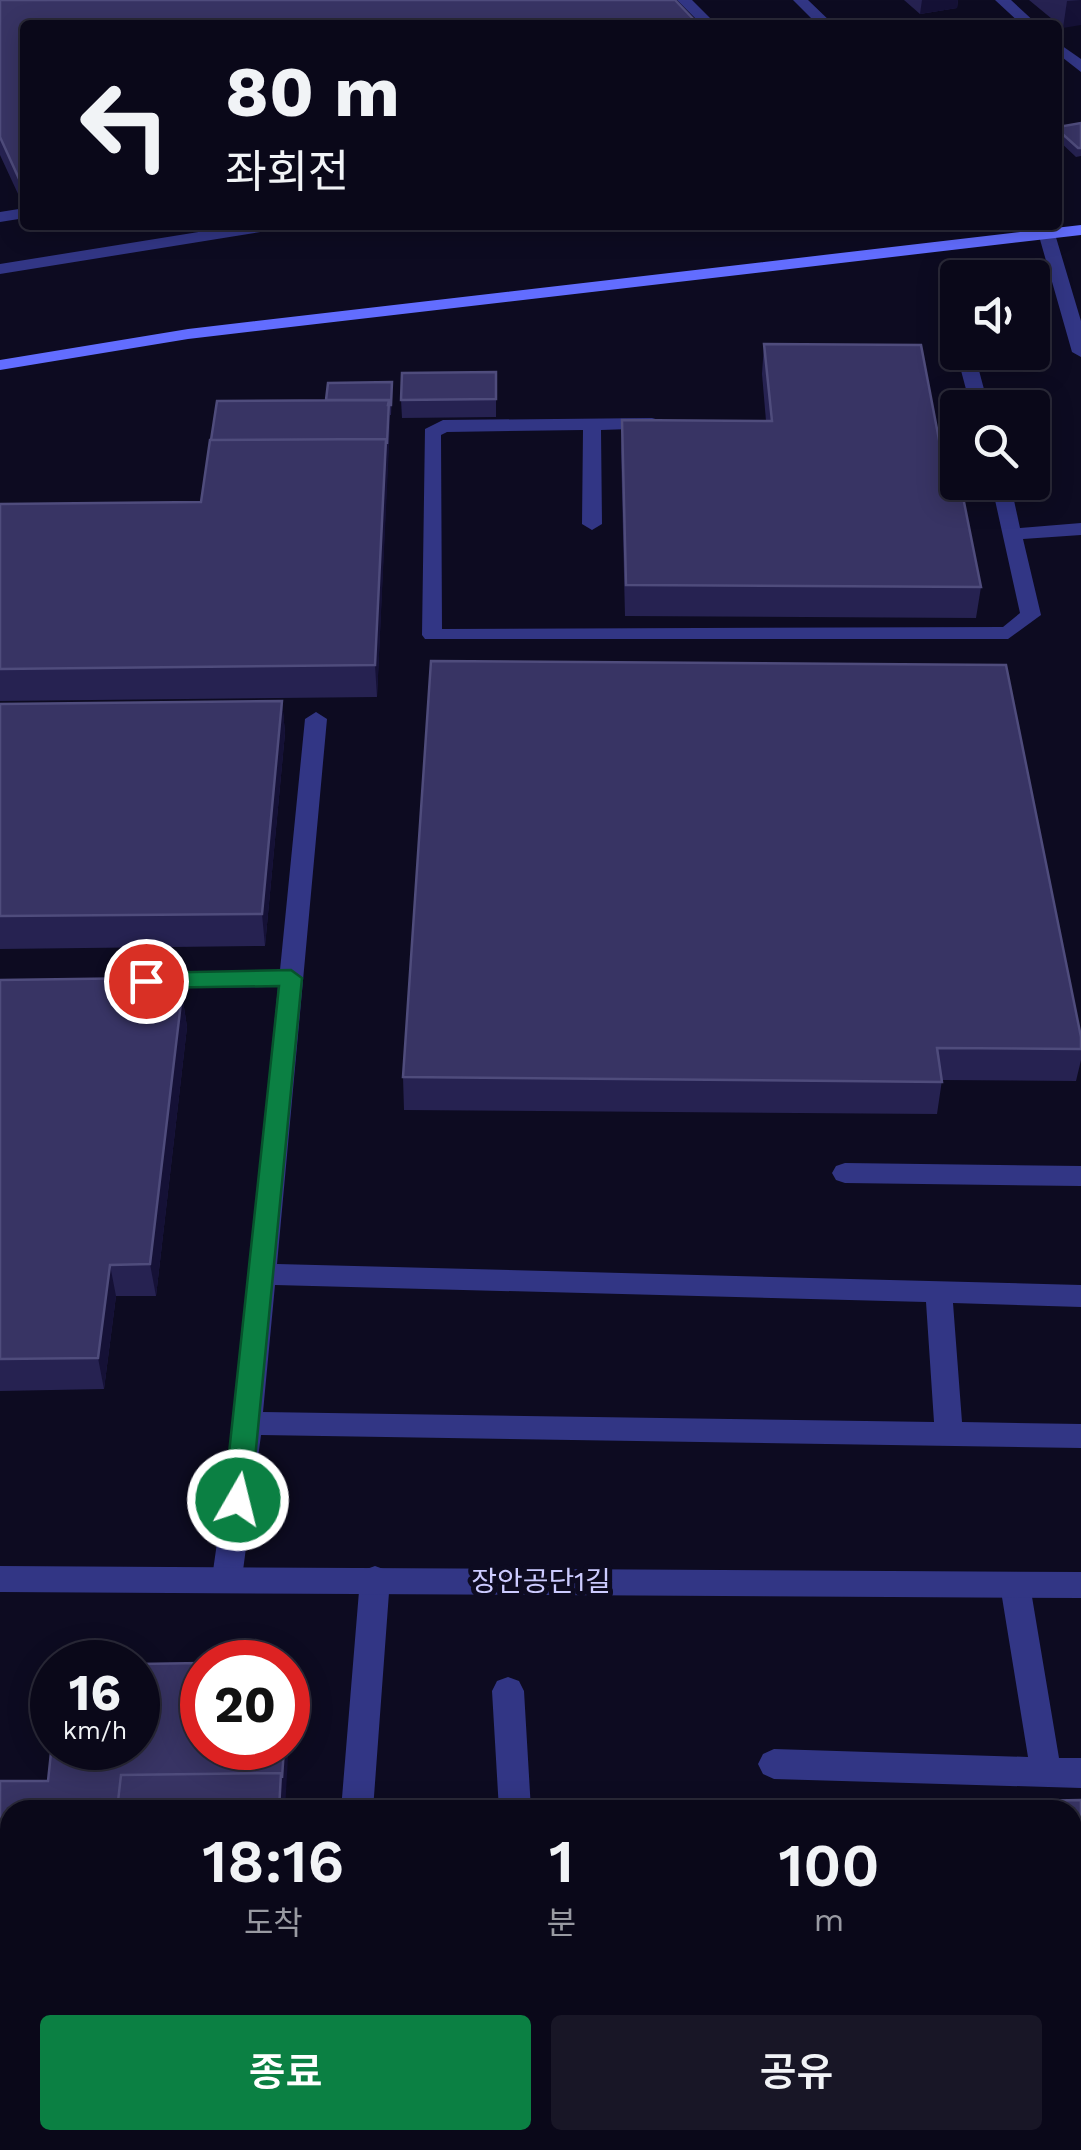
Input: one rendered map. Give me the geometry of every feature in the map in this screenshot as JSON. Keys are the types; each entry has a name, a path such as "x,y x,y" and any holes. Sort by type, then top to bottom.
{"main road":[{"path":"0,364 188,334 1043,230 1081,230"}],"street":[{"path":"684,0 705,20"},
{"path":"800,0 816,20"},
{"path":"1002,0 1026,20"},
{"path":"1062,51 1081,68"},
{"path":"128,230 137,247"},
{"path":"0,269 241,230"},
{"path":"1043,230 1081,352"},
{"path":"672,424 444,426 432,433 432,635 1008,633 1031,616 1004,500"},
{"path":"592,425 592,524"},
{"path":"1013,534 1081,530"},
{"path":"228,1578 248,1423 316,718"},
{"path":"97,982 291,978"},
{"path":"845,1173 1081,1176"},
{"path":"262,1274 1081,1296"},
{"path":"939,1292 949,1434"},
{"path":"248,1423 1081,1436"},
{"name":"장안공단1길","path":"0,1578 1081,1585"},
{"path":"358,1800 376,1580"},
{"path":"1015,1584 1046,1772"},
{"path":"508,1691 515,1800"},
{"path":"774,1764 1081,1773"}],"building":[{"path":"0,0 675,0 694,20 20,20 20,181 0,137"},
{"path":"1081,123 1081,148 1062,134 1062,126"},
{"path":"764,344 921,345 940,445 940,500 964,500 981,587 626,585 622,420 772,421"},
{"path":"496,372 496,399 401,400 402,373"},
{"path":"392,382 391,405 389,400 326,400 328,383"},
{"path":"389,400 387,444 386,439 211,440 217,401"},
{"path":"386,439 375,665 0,669 0,504 201,502 210,440"},
{"path":"431,661 1006,665 1081,1049 937,1048 942,1082 403,1077"},
{"path":"282,701 262,914 0,916 0,704"},
{"path":"149,978 147,995 182,994 150,1264 110,1265 98,1358 0,1359 0,980"},
{"path":"180,1663 180,1770 283,1770 282,1778 281,1773 121,1775 118,1800 0,1800 0,1781 48,1781 49,1770 160,1770 160,1664"},
{"path":"281,1773 280,1800 118,1800 121,1775"}],"route":[{"path":"146,981 291,978 238,1500"}]}
